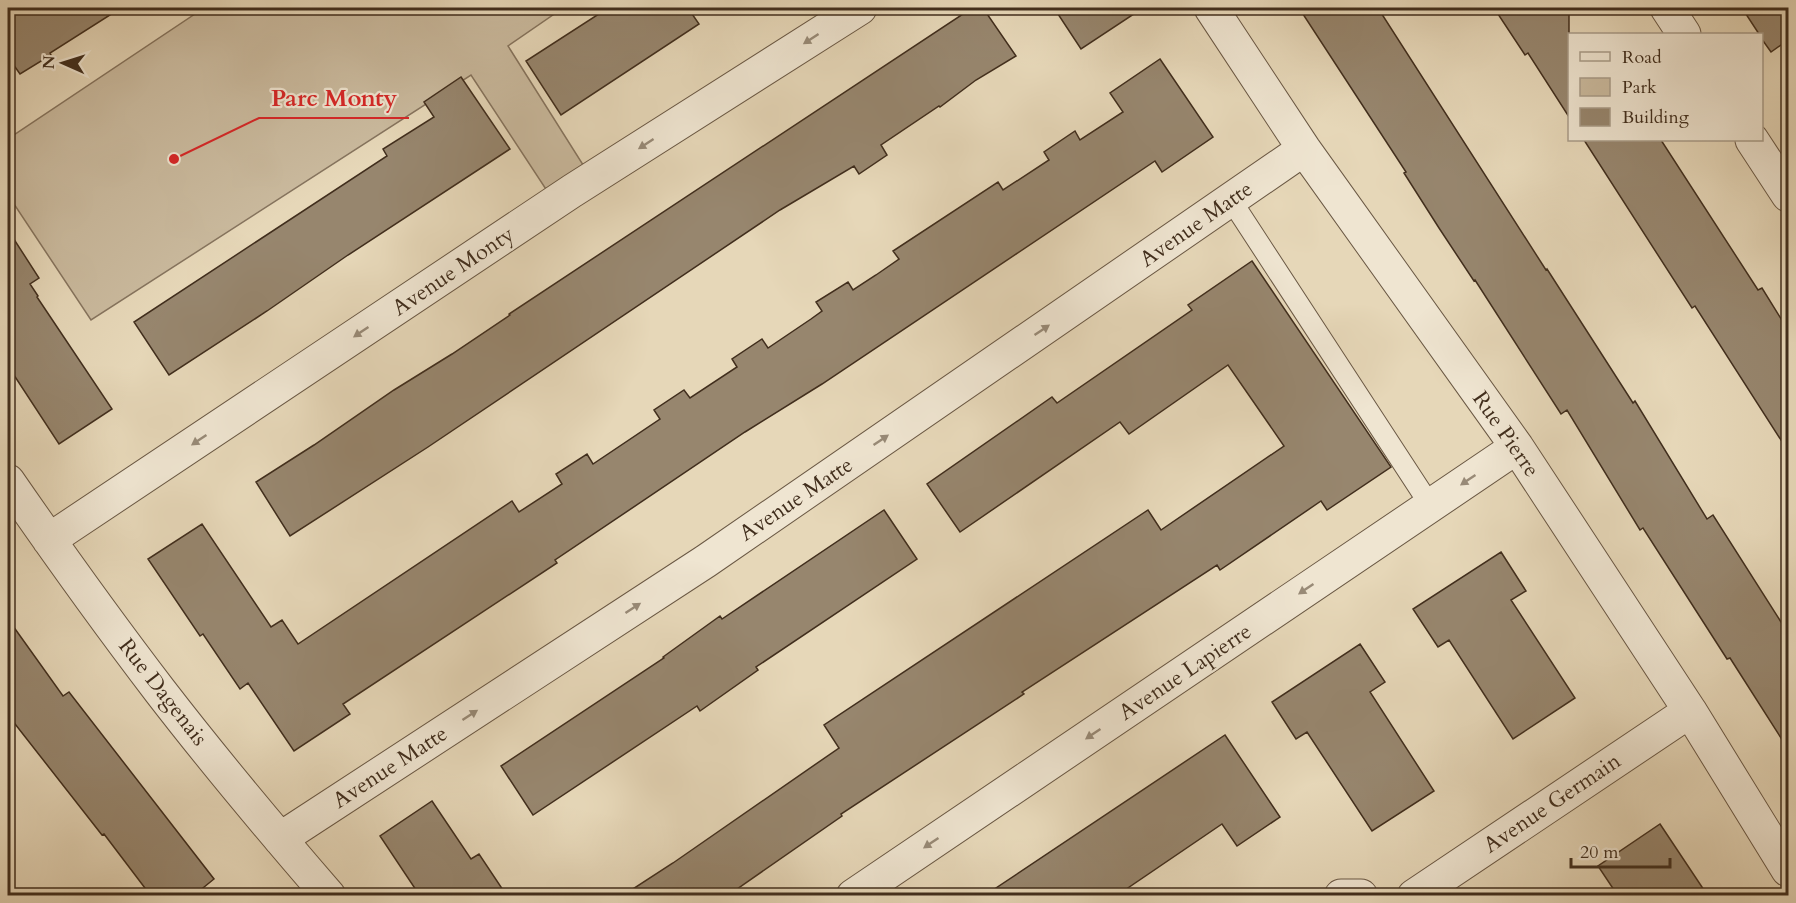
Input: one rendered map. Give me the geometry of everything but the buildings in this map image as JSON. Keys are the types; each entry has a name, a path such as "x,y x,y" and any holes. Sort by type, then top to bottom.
{"street":[{"name":"Avenue Monty","path":"49,540 572,191 860,8"},
{"name":"Rue Pierre","path":"1211,8 1304,149 1516,447 1690,711 1788,870"},
{"path":"1667,8 1683,33"},
{"path":"1753,141 1788,195"},
{"name":"Avenue Matte","path":"280,839 706,561 1304,149"},
{"name":"Avenue Lapierre","path":"853,896 1516,447"},
{"name":"Rue Dagenais","path":"8,481 161,692 329,896"},
{"name":"Avenue Germain","path":"1414,896 1690,711"},
{"path":"1341,896 1360,896"}],"lane":[{"path":"1231,200 1430,505"}],"green space":[{"path":"204,8 563,8 508,46 592,179 555,203 471,75 91,320 8,195 8,139"}],"place":[{"name":"Parc Monty","path":"174,159"}]}
